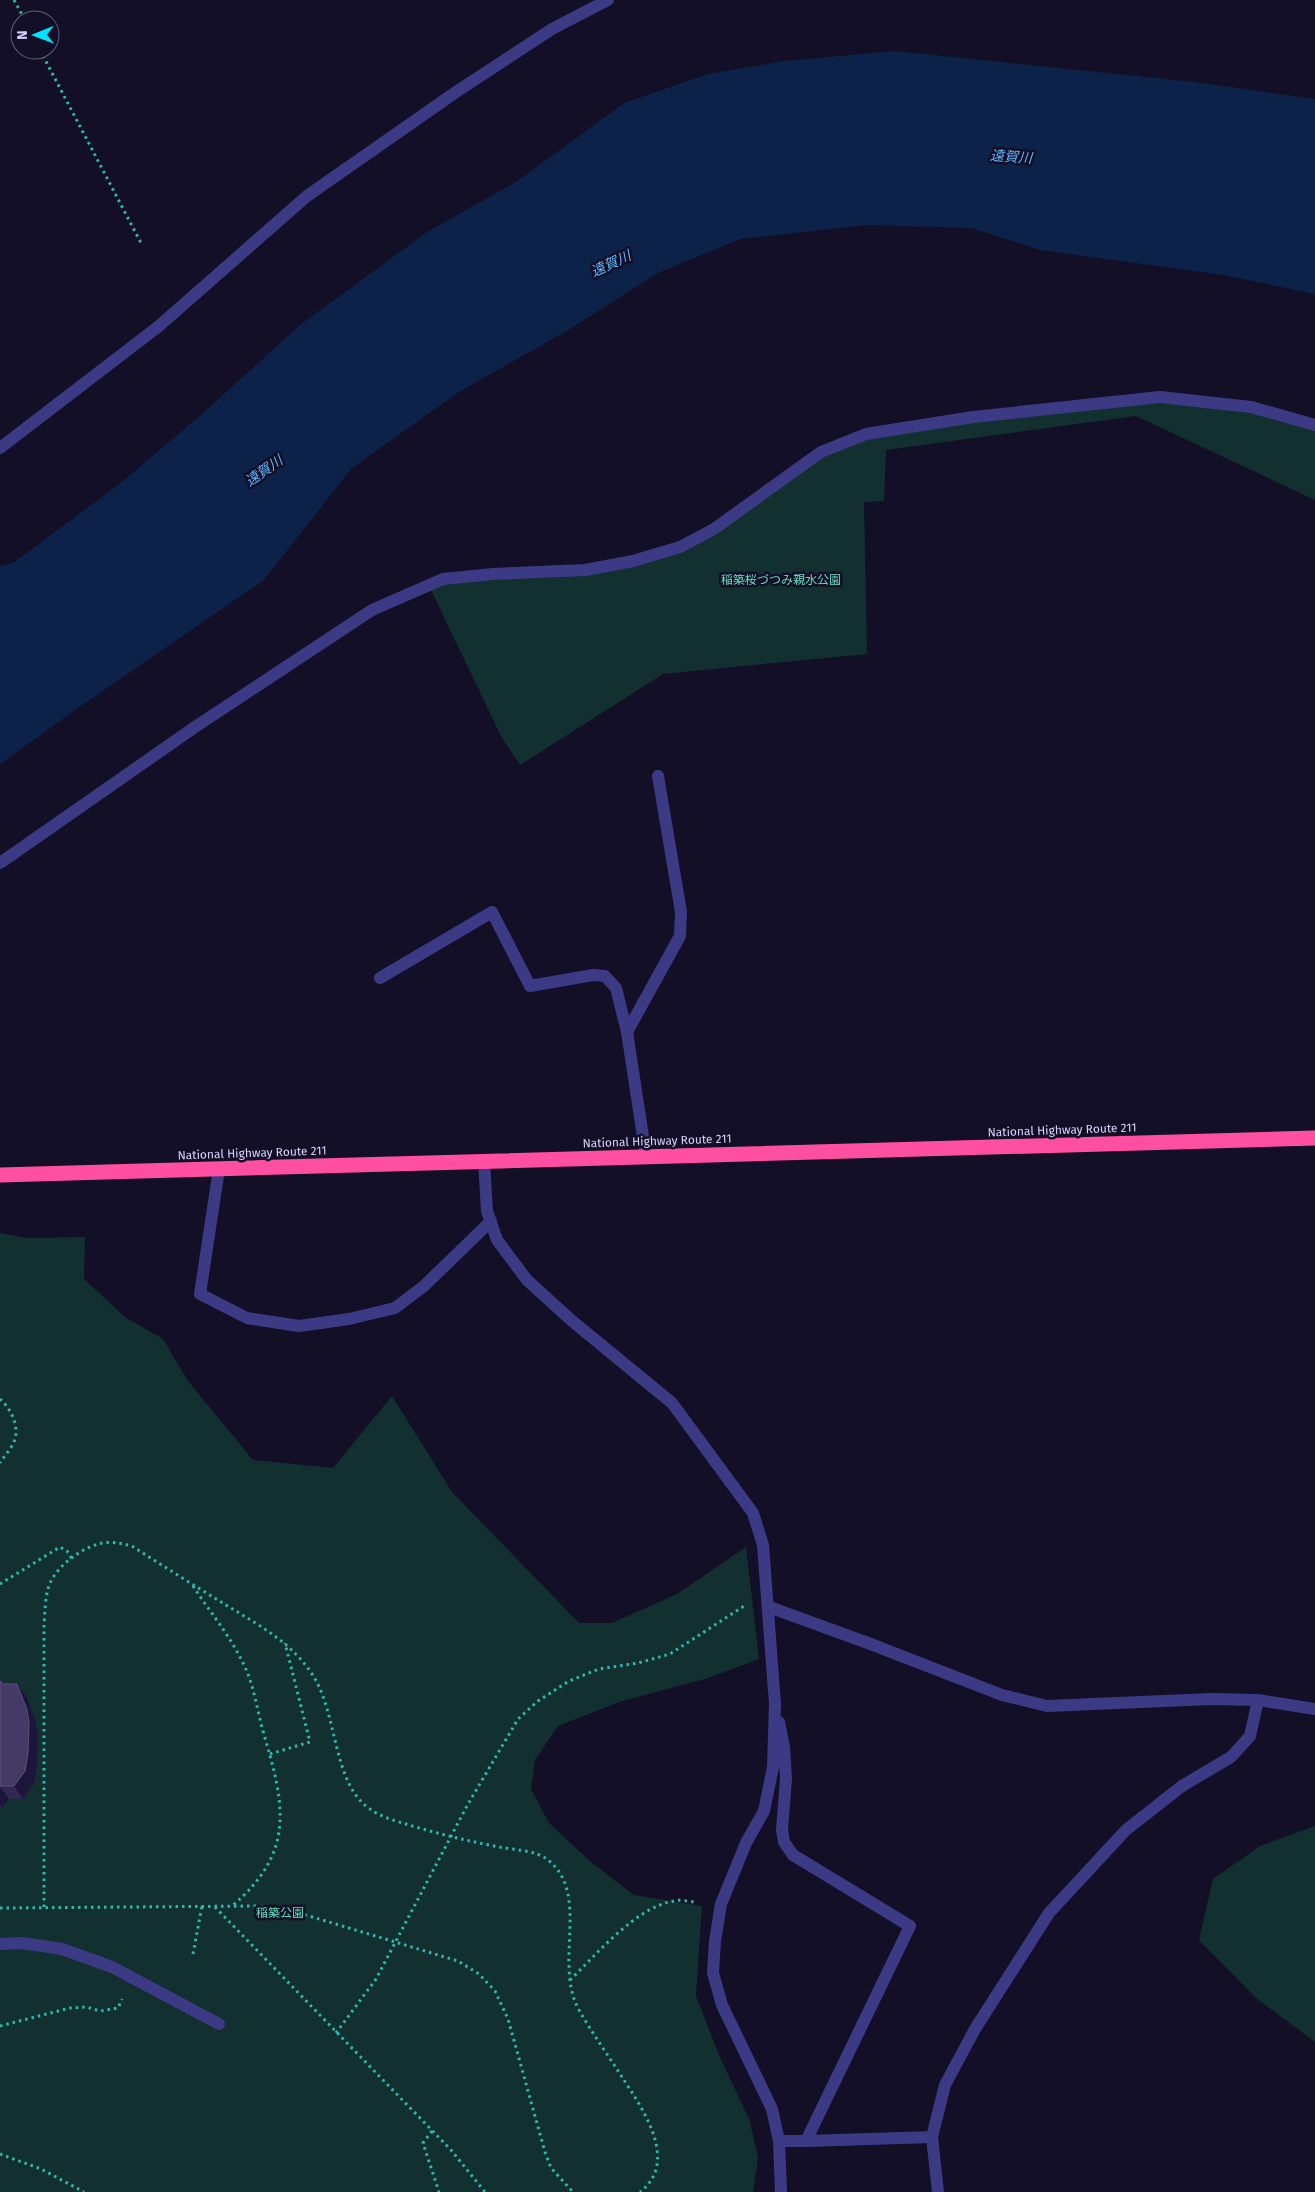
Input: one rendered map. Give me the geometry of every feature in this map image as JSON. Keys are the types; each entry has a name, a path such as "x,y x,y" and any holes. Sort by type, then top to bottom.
{"highway":[{"name":"National Highway Route 211","path":"0,1176 1315,1138"}],"street":[{"path":"0,448 159,326 306,196 456,92 552,29 608,0"},
{"path":"0,863 196,727 372,610 443,579 493,574 584,570 633,562 680,547 714,529 821,452 866,434 973,417 1160,397 1251,407 1315,425"},
{"path":"627,1032 680,936 681,912 658,776"},
{"path":"380,978 492,912 530,986 593,975 606,976 616,988 627,1032 646,1156"},
{"path":"484,1161 488,1212 497,1240 527,1280 571,1320 672,1403 753,1513 763,1545 775,1704 773,1767 764,1811 746,1843 721,1904 715,1941 713,1973 722,2005 772,2109 779,2140 780,2192"},
{"path":"219,1169 200,1294 248,1318 299,1326 349,1319 395,1308 424,1286 490,1221"},
{"path":"769,1606 1002,1695 1047,1706 1211,1699 1258,1700 1315,1709"},
{"path":"938,2192 932,2137 945,2085 974,2029 1050,1913 1126,1830 1182,1786 1231,1757 1250,1736 1258,1700"},
{"path":"775,1704 784,1747 786,1779 782,1830 784,1842 793,1854 910,1926 806,2140"},
{"path":"0,1944 22,1943 62,1949 112,1967 219,2024"},
{"path":"779,2140 932,2137"}],"path":[{"path":"45,60 141,243"},
{"path":"0,1399 8,1406 14,1418 15,1440 0,1463"},
{"path":"44,1907 45,1605 48,1588 56,1572 72,1559 98,1544 116,1542 132,1546 285,1642 310,1671 325,1698 343,1774 354,1792 369,1809 389,1818 450,1838 532,1853 547,1859 561,1875 568,1888 570,1904 569,1980 578,2008 649,2120 656,2145 655,2173 650,2184 640,2192"},
{"path":"0,1584 60,1547 72,1559"},
{"path":"192,1584 245,1666 278,1783 281,1805 281,1827 275,1849 263,1871 246,1893 231,1906"},
{"path":"336,2033 376,1979 394,1941 468,1804 518,1719 538,1701 569,1681 599,1669 638,1663 670,1654 767,1591"},
{"path":"270,1754 310,1742 285,1642"},
{"path":"569,1980 640,1915 653,1907 675,1900 721,1904"},
{"path":"193,1954 202,1906"},
{"path":"215,1906 451,2150 485,2192"},
{"path":"0,1908 257,1906 286,1909 458,1961 479,1974 495,1992 508,2019 551,2168 573,2192"},
{"path":"0,2026 70,2008 86,2007 100,2011 118,2008 131,1978"},
{"path":"432,2131 423,2143 439,2192"},
{"path":"0,2154 41,2169 84,2192"}],"green space":[{"name":"稲築桜づつみ親水公園","path":"1160,397 1251,407 1315,425 1315,500 1136,416 886,450 884,501 864,502 867,654 663,674 520,765 501,736 430,588 443,579 585,570 680,547 821,452 866,434"},
{"name":"稲築公園","path":"0,1233 27,1238 85,1237 84,1279 125,1317 163,1339 188,1381 253,1460 333,1468 392,1396 452,1492 579,1623 612,1623 677,1594 746,1547 759,1659 708,1678 619,1702 558,1726 535,1760 531,1789 549,1823 591,1862 634,1895 702,1906 696,1996 719,2055 750,2121 758,2158 753,2192 0,2192"},
{"path":"1315,1826 1315,2042 1256,1998 1199,1940 1213,1879 1260,1846"}],"water":[{"name":"遠賀川","path":"895,51 1195,82 1315,99 1315,294 1223,275 1040,250 972,228 867,225 741,239 658,273 570,329 459,392 351,469 264,580 0,764 0,566 13,563 118,485 202,414 300,325 427,232 516,182 624,103 708,74 783,61"}],"building":[{"path":"0,1681 2,1684 17,1684 27,1710 29,1723 25,1771 14,1786 0,1786"}]}
